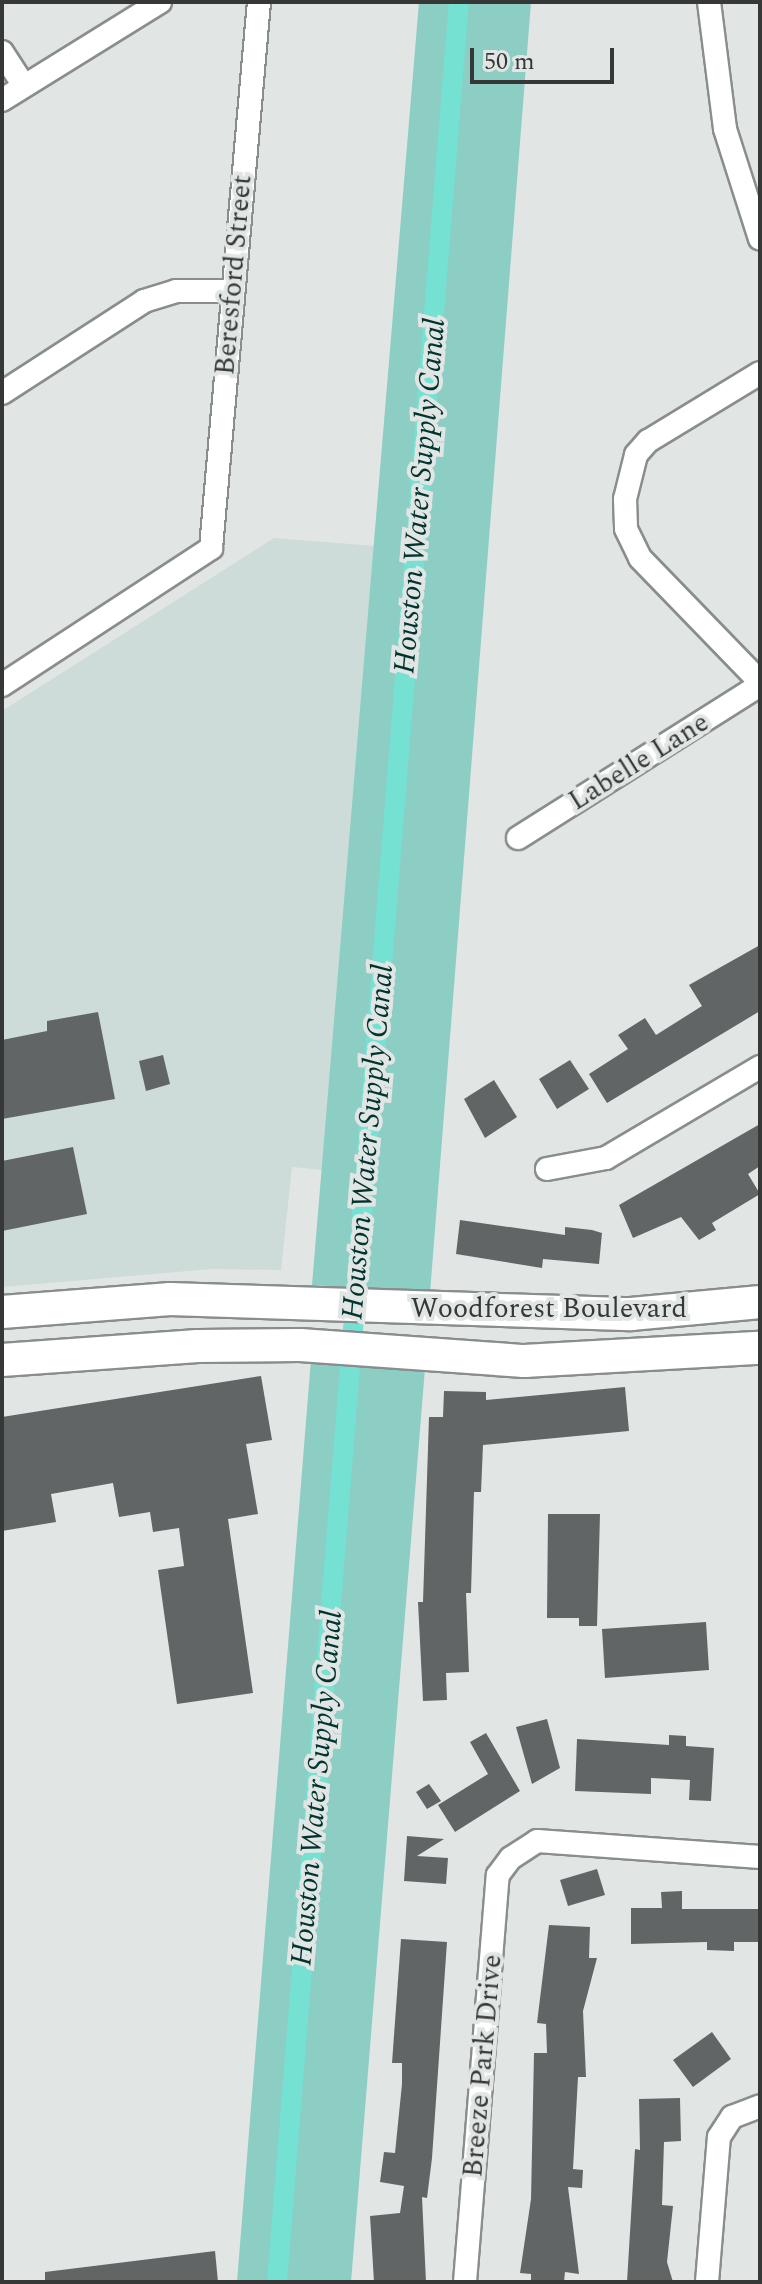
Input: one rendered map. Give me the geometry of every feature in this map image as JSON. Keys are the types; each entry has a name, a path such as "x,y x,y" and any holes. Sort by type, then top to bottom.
{"main road":[{"name":"Woodforest Boulevard","path":"2,1312 170,1299 463,1311 631,1314 760,1302"},
{"name":"Woodforest Boulevard","path":"2,1360 140,1348 300,1345 581,1360 760,1348"}],"street":[{"path":"2,100 160,2"},
{"name":"Beresford Street","path":"2,685 211,548 259,2"},
{"path":"709,2 725,129 760,239"},
{"path":"2,52 24,86"},
{"path":"2,393 144,301 176,291 232,291"},
{"path":"760,373 648,441 629,474 626,513 640,558 760,684"},
{"name":"Labelle Lane","path":"518,838 760,684"},
{"path":"547,1169 614,1154 760,1067"},
{"name":"Breeze Park Drive","path":"465,2282 498,1875 514,1855 537,1841 572,1840 760,1857"},
{"path":"707,2282 719,2137 732,2117 760,2106"}],"shaded area":[{"path":"419,2 531,2 430,1293 312,1285"},
{"path":"274,538 375,546 324,1170 292,1167 281,1270 212,1269 2,1287 2,711"},
{"path":"311,1359 425,1368 351,2282 237,2282"}],"building":[{"path":"760,945 760,1011 607,1103 589,1074 628,1049 618,1035 645,1018 656,1035 702,1006 689,985"},
{"path":"98,1012 115,1099 2,1119 2,1040 47,1031 47,1021"},
{"path":"163,1055 170,1084 146,1091 139,1061"},
{"path":"570,1060 589,1089 557,1109 539,1079"},
{"path":"494,1080 517,1117 485,1138 464,1099"},
{"path":"760,1124 760,1166 748,1174 760,1194 712,1223 716,1230 699,1240 681,1217 633,1238 619,1205"},
{"path":"73,1147 87,1214 2,1231 2,1161"},
{"path":"460,1220 565,1235 565,1227 602,1233 599,1264 543,1259 542,1268 456,1254"},
{"path":"261,1376 272,1440 246,1444 258,1514 228,1519 253,1693 177,1704 158,1570 184,1566 179,1528 153,1532 150,1512 119,1517 113,1483 51,1494 56,1522 2,1531 2,1417"},
{"path":"625,1387 629,1431 483,1445 481,1492 474,1492 471,1593 466,1593 469,1672 446,1673 447,1700 423,1701 418,1602 423,1602 429,1417 443,1417 444,1391 486,1392 486,1400"},
{"path":"548,1514 600,1514 597,1626 579,1626 579,1618 547,1618"},
{"path":"706,1622 709,1670 605,1678 602,1629"},
{"path":"547,1719 560,1768 532,1784 516,1727"},
{"path":"486,1733 520,1791 455,1832 438,1805 488,1774 470,1742"},
{"path":"669,1735 686,1736 686,1746 714,1748 711,1801 689,1800 690,1780 651,1778 651,1794 575,1791 577,1739 669,1745"},
{"path":"429,1784 441,1801 427,1809 416,1792"},
{"path":"407,1836 444,1839 417,1856 448,1858 446,1884 404,1881"},
{"path":"597,1869 605,1895 568,1906 560,1880"},
{"path":"682,1891 682,1909 760,1909 760,1942 734,1942 734,1951 707,1950 707,1942 631,1944 631,1908 662,1908 661,1892"},
{"path":"549,1925 590,1927 589,1958 597,1958 583,2011 586,2077 578,2077 573,2169 583,2170 582,2188 568,2187 579,2274 565,2272 564,2282 531,2282 531,2274 520,2273 531,2199 534,2053 547,2053 546,2024 537,2023"},
{"path":"401,1939 447,1942 432,2158 427,2198 422,2197 426,2282 374,2282 370,2216 400,2213 404,2186 380,2182 384,2152 395,2153 402,2084 402,2063 392,2063"},
{"path":"712,2032 731,2059 693,2087 673,2060"},
{"path":"680,2098 681,2141 664,2142 662,2205 673,2206 667,2262 673,2282 627,2282 635,2149 640,2150 639,2099"},
{"path":"215,2251 218,2282 45,2282 45,2272"}],"waterway":[{"name":"Houston Water Supply Canal","path":"277,2282 459,2"}]}
